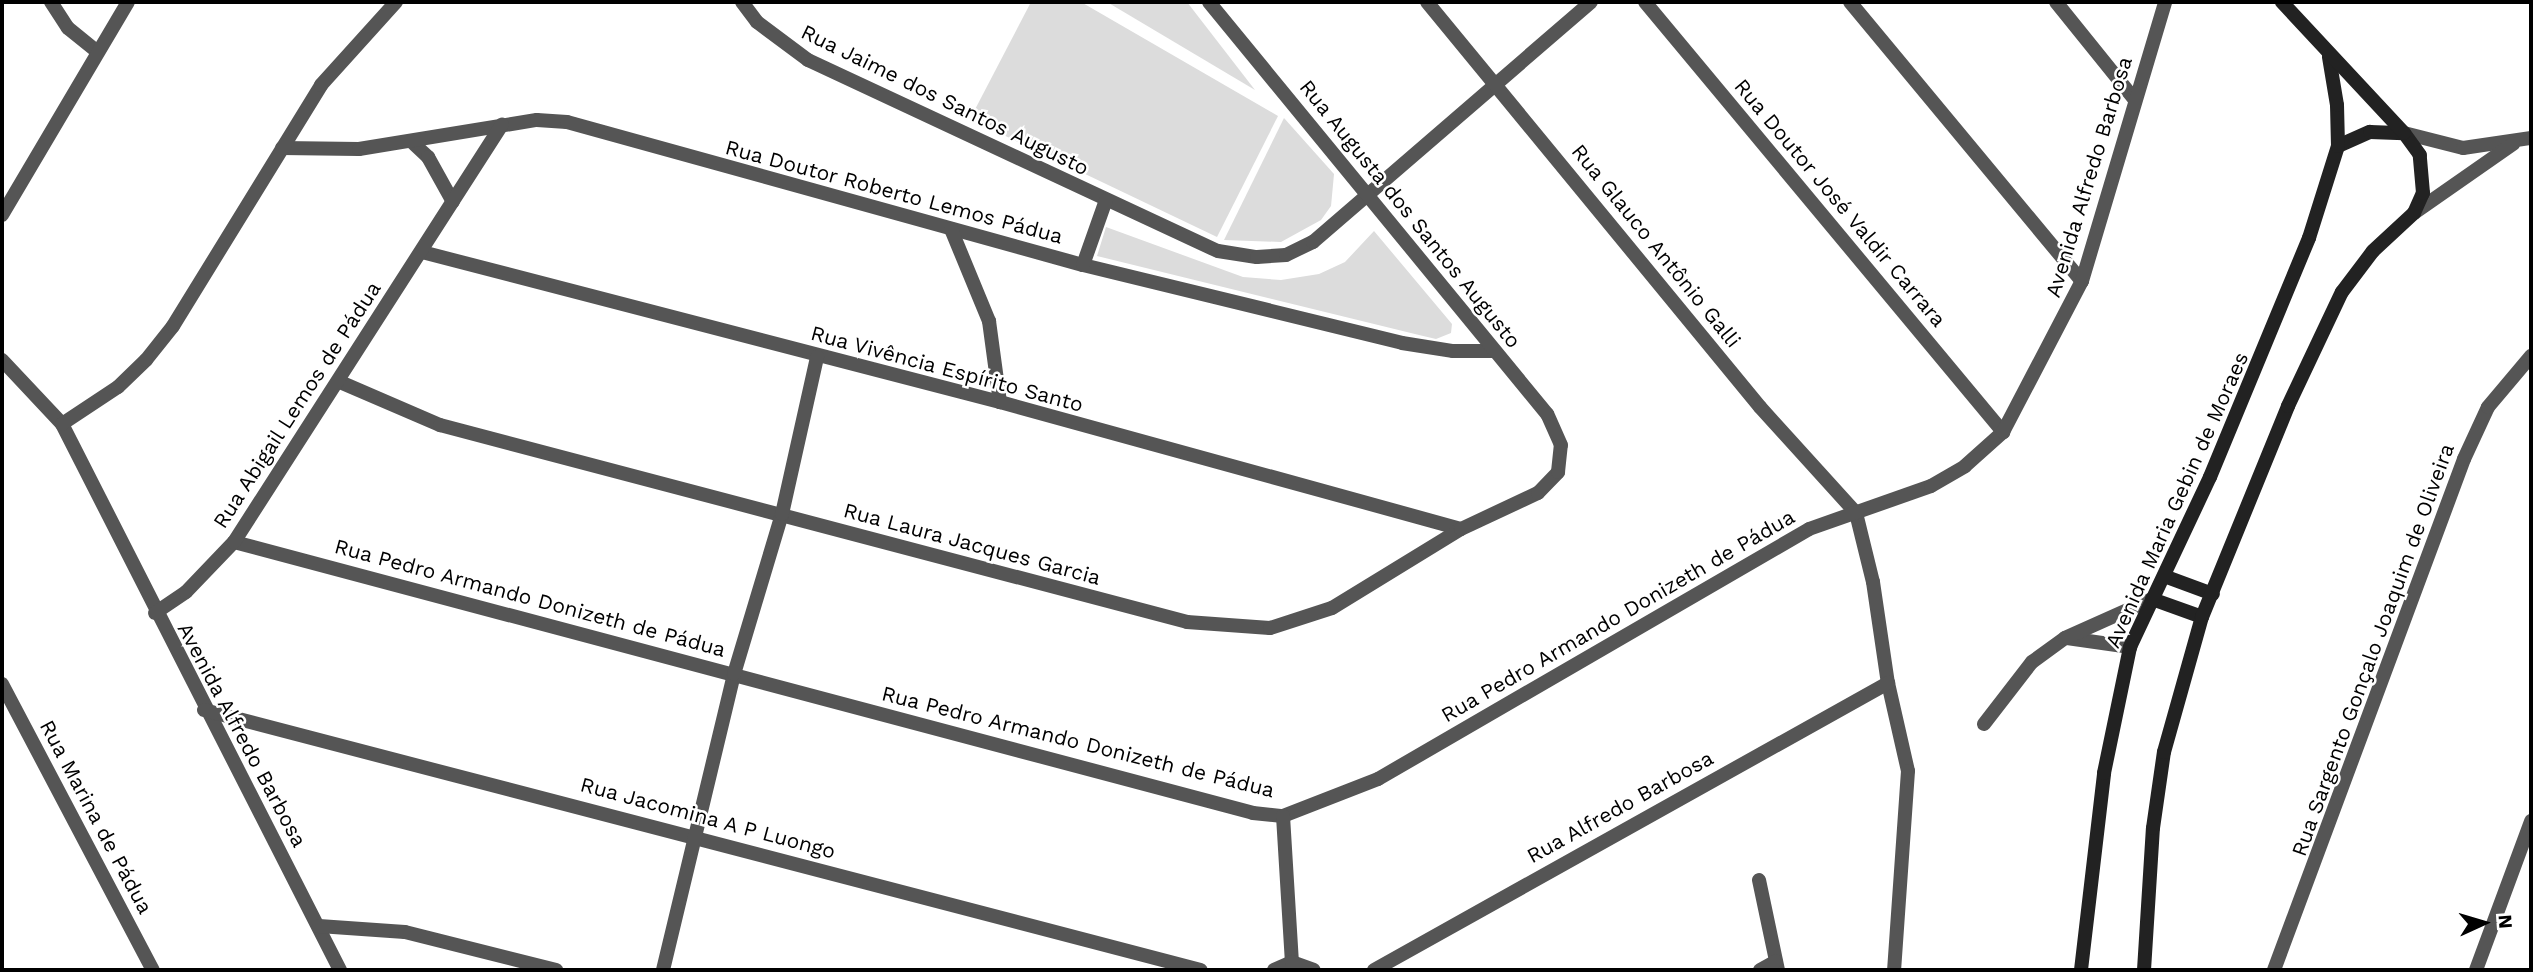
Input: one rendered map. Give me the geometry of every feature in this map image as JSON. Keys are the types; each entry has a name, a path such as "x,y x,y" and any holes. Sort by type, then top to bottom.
{"main road":[{"path":"2144,970 2153,828 2164,752 2202,617 2288,407 2342,292 2373,251 2414,213 2425,176 2420,155 2404,133 2329,56 2282,2"},
{"name":"Avenida Maria Gebin de Moraes","path":"2081,970 2104,773 2130,648 2270,339 2338,146 2337,106 2329,56"},
{"path":"2338,146 2370,132 2404,133"},
{"path":"2164,576 2213,594"},
{"path":"2152,599 2202,617"}],"street":[{"path":"51,2 68,28 96,51"},
{"path":"2,215 96,51 128,2"},
{"path":"62,424 118,387 146,360 173,326 321,85 396,2"},
{"name":"Rua Jaime dos Santos Augusto","path":"742,2 757,22 807,60 1218,251 1256,257 1286,254 1313,242 1494,81 1591,2"},
{"name":"Rua Augusta dos Santos Augusto","path":"1209,2 1547,414 1556,427 1561,460"},
{"name":"Rua Glauco Antônio Galli","path":"1427,2 1760,407 1856,513"},
{"name":"Rua Doutor José Valdir Carrara","path":"1645,2 2003,432"},
{"path":"1850,2 2082,281"},
{"path":"2056,2 2136,100"},
{"name":"Avenida Alfredo Barbosa","path":"1856,513 1931,486 1965,466 2003,432 2082,281 2165,2"},
{"name":"Rua Doutor Roberto Lemos Pádua","path":"282,148 321,151 413,143 537,120 567,122 1083,265 1402,343 1494,351"},
{"name":"Rua Abigail Lemos de Pádua","path":"155,613 186,592 234,542 340,382 502,125"},
{"path":"2404,133 2463,148 2513,144 2531,138"},
{"path":"413,143 428,157 453,202"},
{"path":"2414,213 2513,144"},
{"name":"Rua Jaime dos Santos Augusto","path":"1083,265 1106,200"},
{"path":"951,229 989,321 1000,402"},
{"name":"Rua Vivência Espírito Santo","path":"422,253 817,357 1000,402 1461,529"},
{"name":"Rua Sargento Gonçalo Joaquim de Oliveira","path":"2274,970 2464,459 2488,407 2531,356"},
{"path":"663,970 734,674 782,514 817,357"},
{"name":"Avenida Alfredo Barbosa","path":"2,360 62,424 204,710 340,970"},
{"name":"Rua Laura Jacques Garcia","path":"340,382 440,425 782,514 1110,604 1240,629 1270,628 1332,608 1461,529 1538,493 1558,472 1561,460"},
{"path":"1856,513 1873,582 1888,683 1908,771 1894,970"},
{"name":"Rua Pedro Armando Donizeth de Pádua","path":"234,542 1253,813 1283,816 1378,779 1760,555 1809,530 1856,513"},
{"path":"1984,723 2017,676 2065,638 2152,599"},
{"path":"2065,638 2130,648"},
{"name":"Rua Alfredo Barbosa","path":"1374,970 1888,683"},
{"name":"Rua Marina de Pádua","path":"2,684 153,970"},
{"name":"Rua Jacomina A P Luongo","path":"204,710 694,835 1201,970"},
{"path":"1283,816 1292,962"},
{"path":"2476,970 2531,821"},
{"path":"1759,880 1777,966 1760,970"},
{"path":"319,926 405,933 556,970"},
{"path":"1274,970 1292,962 1314,970"}],"shaded area":[{"path":"1031,2 1081,2 1278,116 1217,237 970,119"},
{"path":"1107,2 1187,2 1255,90"},
{"path":"1284,118 1334,174 1331,206 1321,220 1281,242 1224,240"},
{"path":"1106,227 1243,277 1281,280 1319,274 1345,262 1374,231 1452,324 1451,333 1436,339 1097,256"}]}
